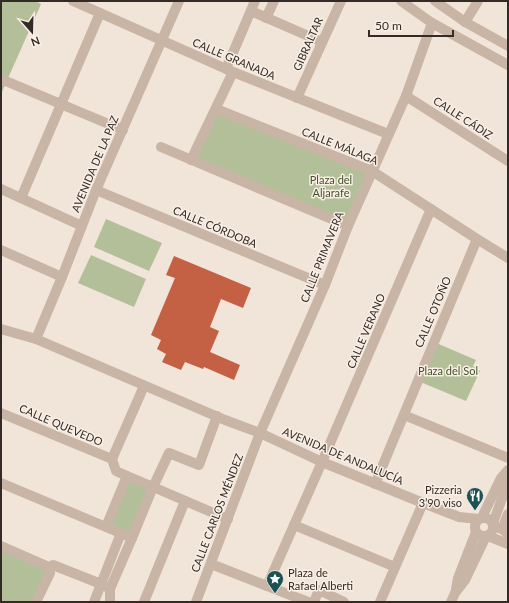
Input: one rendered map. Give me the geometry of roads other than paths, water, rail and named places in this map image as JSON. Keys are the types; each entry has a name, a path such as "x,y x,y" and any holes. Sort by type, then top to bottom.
{"street":[{"name":"CALLE GRANADA","path":"73,1 229,70 388,134"},
{"name":"AVENIDA DE LA PAZ","path":"36,339 96,190 179,1"},
{"path":"191,160 216,109 250,11 255,1"},
{"path":"266,18 274,1"},
{"name":"GIBRALTAR","path":"297,98 341,1"},
{"path":"401,1 432,23 508,66"},
{"path":"435,1 465,22 508,46"},
{"path":"465,22 478,1"},
{"path":"250,11 322,42"},
{"path":"21,198 100,13"},
{"name":"CALLE PRIMAVERA","path":"260,433 325,285 348,226 406,96 432,23"},
{"path":"1,79 123,130"},
{"name":"CALLE CÁDIZ","path":"406,96 508,161"},
{"name":"CALLE MÁLAGA","path":"216,109 372,171 508,258"},
{"path":"161,147 348,226"},
{"path":"1,189 82,226"},
{"name":"CALLE CÓRDOBA","path":"96,190 325,285"},
{"name":"CALLE VERANO","path":"267,586 431,209"},
{"name":"CALLE OTOÑO","path":"375,484 477,239"},
{"path":"1,250 62,277"},
{"name":"AVENIDA DE ANDALUCÍA","path":"1,329 36,339 144,386 260,433 322,462 422,503 459,517 488,518 499,528"},
{"name":"CALLE QUEVEDO","path":"144,386 112,459 116,471 153,487"},
{"name":"CALLE QUEVEDO","path":"1,412 112,459"},
{"path":"404,415 508,458"},
{"path":"94,602 106,586 132,538 153,487 170,453 200,465 217,416"},
{"name":"CALLE CARLOS MÉNDEZ","path":"196,602 260,433"},
{"path":"453,598 458,578 475,531 475,523 481,518 501,478 508,470"},
{"path":"106,527 127,476"},
{"path":"499,528 508,482"},
{"path":"1,483 132,538"},
{"path":"153,487 228,519"},
{"path":"144,602 185,501"},
{"path":"380,602 422,503"},
{"path":"453,598 465,580 487,536 499,528 508,514"},
{"name":"AVENIDA DE ANDALUCÍA","path":"459,517 480,536 487,536 508,544"},
{"path":"294,525 395,567"},
{"path":"110,602 106,586 121,533"},
{"path":"1,546 49,567 53,565 106,586"},
{"path":"211,564 308,602"},
{"path":"36,602 50,573 49,567"},
{"path":"314,602 319,590 344,602"}],"place":[{"name":"Pizzeria 3’90 viso","path":"475,511"},
{"name":"Plaza de Rafael Alberti","path":"275,594"}],"park label":[{"name":"Plaza del Aljarafe","path":"331,186"},
{"name":"Plaza del Sol","path":"448,371"}]}
